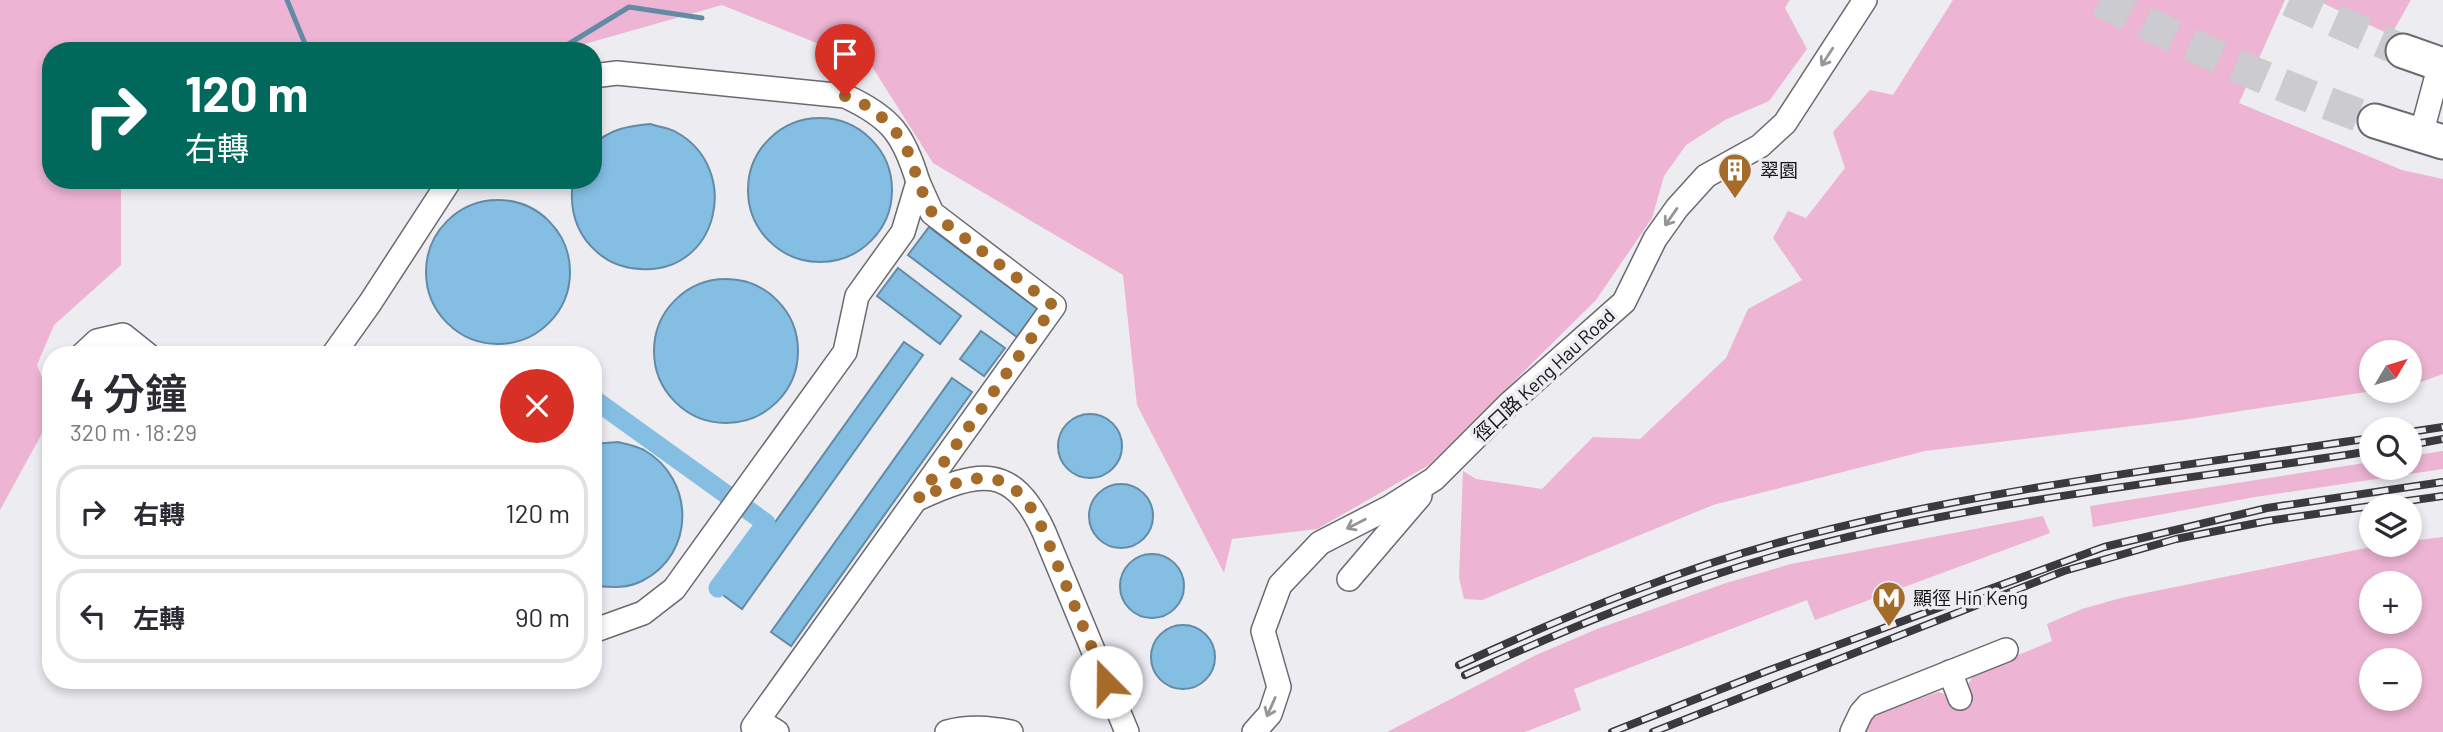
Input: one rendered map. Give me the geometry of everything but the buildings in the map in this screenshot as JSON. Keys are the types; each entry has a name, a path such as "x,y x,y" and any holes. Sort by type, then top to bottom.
{"highway":[{"path":"2403,51 2442,65"},
{"path":"2375,121 2436,140"}],"street":[{"name":"徑口路 Keng Hau Road","path":"1254,732 1270,714 1279,687 1263,631 1280,585 1320,542 1390,507 1438,475 1511,402 1624,302 1655,239 1677,208 1706,176 1760,146 1785,123 1865,0"},
{"path":"2436,140 2442,65"},
{"path":"602,75 617,73 845,96 874,109 896,132 911,157 918,182 932,213 1054,306 918,499 748,730"},
{"path":"602,628 643,612 674,589 845,352 857,296 903,232 918,182"},
{"path":"339,346 444,189"},
{"path":"92,346 97,341 123,335 137,346"},
{"path":"1349,579 1438,475"},
{"path":"918,499 954,482 978,476 1003,481 1021,496 1035,513 1044,532 1127,732"},
{"path":"1852,732 1868,705 2006,650"},
{"path":"1950,672 1960,698"},
{"path":"748,730 769,727 777,732"},
{"path":"947,732 963,728 988,728 1011,732"}],"shaded area":[{"path":"0,0 1790,0 1785,8 1807,49 1769,101 1725,120 1686,145 1664,176 1652,218 1596,300 1429,465 1317,529 1232,539 1224,573 1137,405 1123,275 933,163 871,65 722,5 592,42 42,42 42,189 121,189 121,265 54,325 45,346 42,346 37,365 42,378 42,433 0,510"},
{"path":"1953,0 2285,0 2239,103 2402,170 2443,179 2443,374 2422,382 2422,340 2359,340 2359,393 2182,420 1925,451 1713,505 1482,600 1464,599 1459,578 1463,471 1476,479 1542,489 1593,437 1640,439 1726,358 1748,309 1802,280 1773,238 1788,211 1806,218 1845,168 1833,132 1870,90 1893,95"},
{"path":"2316,0 2411,0 2391,35"},
{"path":"2443,451 2443,469 2422,472 2422,454"},
{"path":"2359,464 2359,480 2369,480 2255,497 2093,527 2090,506"},
{"path":"2043,516 2050,533 1815,620 1807,600 1574,689 1581,710 1525,732 1387,732 1536,655 1597,629 1726,583 1791,564"},
{"path":"2443,537 2443,732 1863,732 1871,716 1938,692 1951,696 1957,710 1973,703 1967,686 1975,673 2052,641 2047,624 2082,609 2121,598 2359,549 2359,557 2422,557 2422,540"}],"water":[{"path":"820,118 848,123 871,139 887,162 892,190 887,218 871,241 848,257 820,262 792,257 769,241 753,218 748,190 753,162 769,139 792,123"},
{"path":"650,124 676,132 697,149 710,170 715,193 712,217 703,238 688,255 667,266 640,269 612,262 589,245 575,219 572,189 602,189 602,138 620,129"},
{"path":"498,200 526,205 549,221 565,244 570,272 565,300 549,323 526,339 498,344 470,339 447,323 431,300 426,272 431,244 447,221 470,205"},
{"path":"929,227 1038,309 1017,337 908,255"},
{"path":"898,268 961,316 940,344 877,296"},
{"path":"726,279 754,284 777,300 793,323 798,351 793,379 777,402 754,418 726,423 698,418 675,402 659,379 654,351 659,323 675,300 698,284"},
{"path":"981,331 1005,348 984,376 960,359"},
{"path":"904,342 923,355 742,609 723,595"},
{"path":"952,378 972,392 791,646 771,632"},
{"path":"1084,414 1096,414 1113,423 1120,434 1120,458 1113,469 1096,478 1084,478 1072,473 1063,464 1058,452 1058,440 1063,428 1072,419"},
{"path":"618,442 644,450 661,463 673,479 680,497 680,535 672,553 660,569 636,584 602,586 602,443"},
{"path":"1115,484 1127,484 1144,493 1151,504 1151,528 1144,539 1127,548 1115,548 1103,543 1094,534 1089,522 1089,510 1094,498 1103,489"},
{"path":"1146,554 1158,554 1175,563 1182,574 1182,598 1175,609 1158,618 1146,618 1134,613 1125,604 1120,592 1120,580 1125,568 1134,559"},
{"path":"1177,625 1189,625 1206,634 1213,645 1213,669 1206,680 1189,689 1177,689 1165,684 1156,675 1151,663 1151,651 1156,639 1165,630"}],"waterway":[{"path":"287,0 304,42"},
{"path":"572,42 629,7 702,18"},
{"path":"602,405 766,523 718,588"}],"tunnel":[{"path":"2100,0 2236,65 2375,121"},
{"path":"2289,0 2403,51"}],"railway":[{"path":"2422,430 2443,427"},
{"path":"2422,443 2443,439"},
{"path":"1459,665 1630,592 1717,561 1807,535 1876,518 2016,491 2359,440"},
{"path":"1465,675 1582,624 1661,594 1741,566 1854,535 2001,506 2359,453"},
{"path":"1612,732 1767,671 2104,547 2267,508 2443,482"},
{"path":"2422,499 2443,496"},
{"path":"1653,732 2064,571 2176,539 2267,521 2359,508"}],"place":[{"name":"翠園","path":"1735,200"},
{"name":"顯徑 Hin Keng","path":"1889,628"}],"route":[{"path":"845,96 874,109 896,132 911,157 918,182 932,213 1054,306 918,499 954,482 978,476 1003,481 1021,496 1035,513 1044,532 1106,682"}]}
